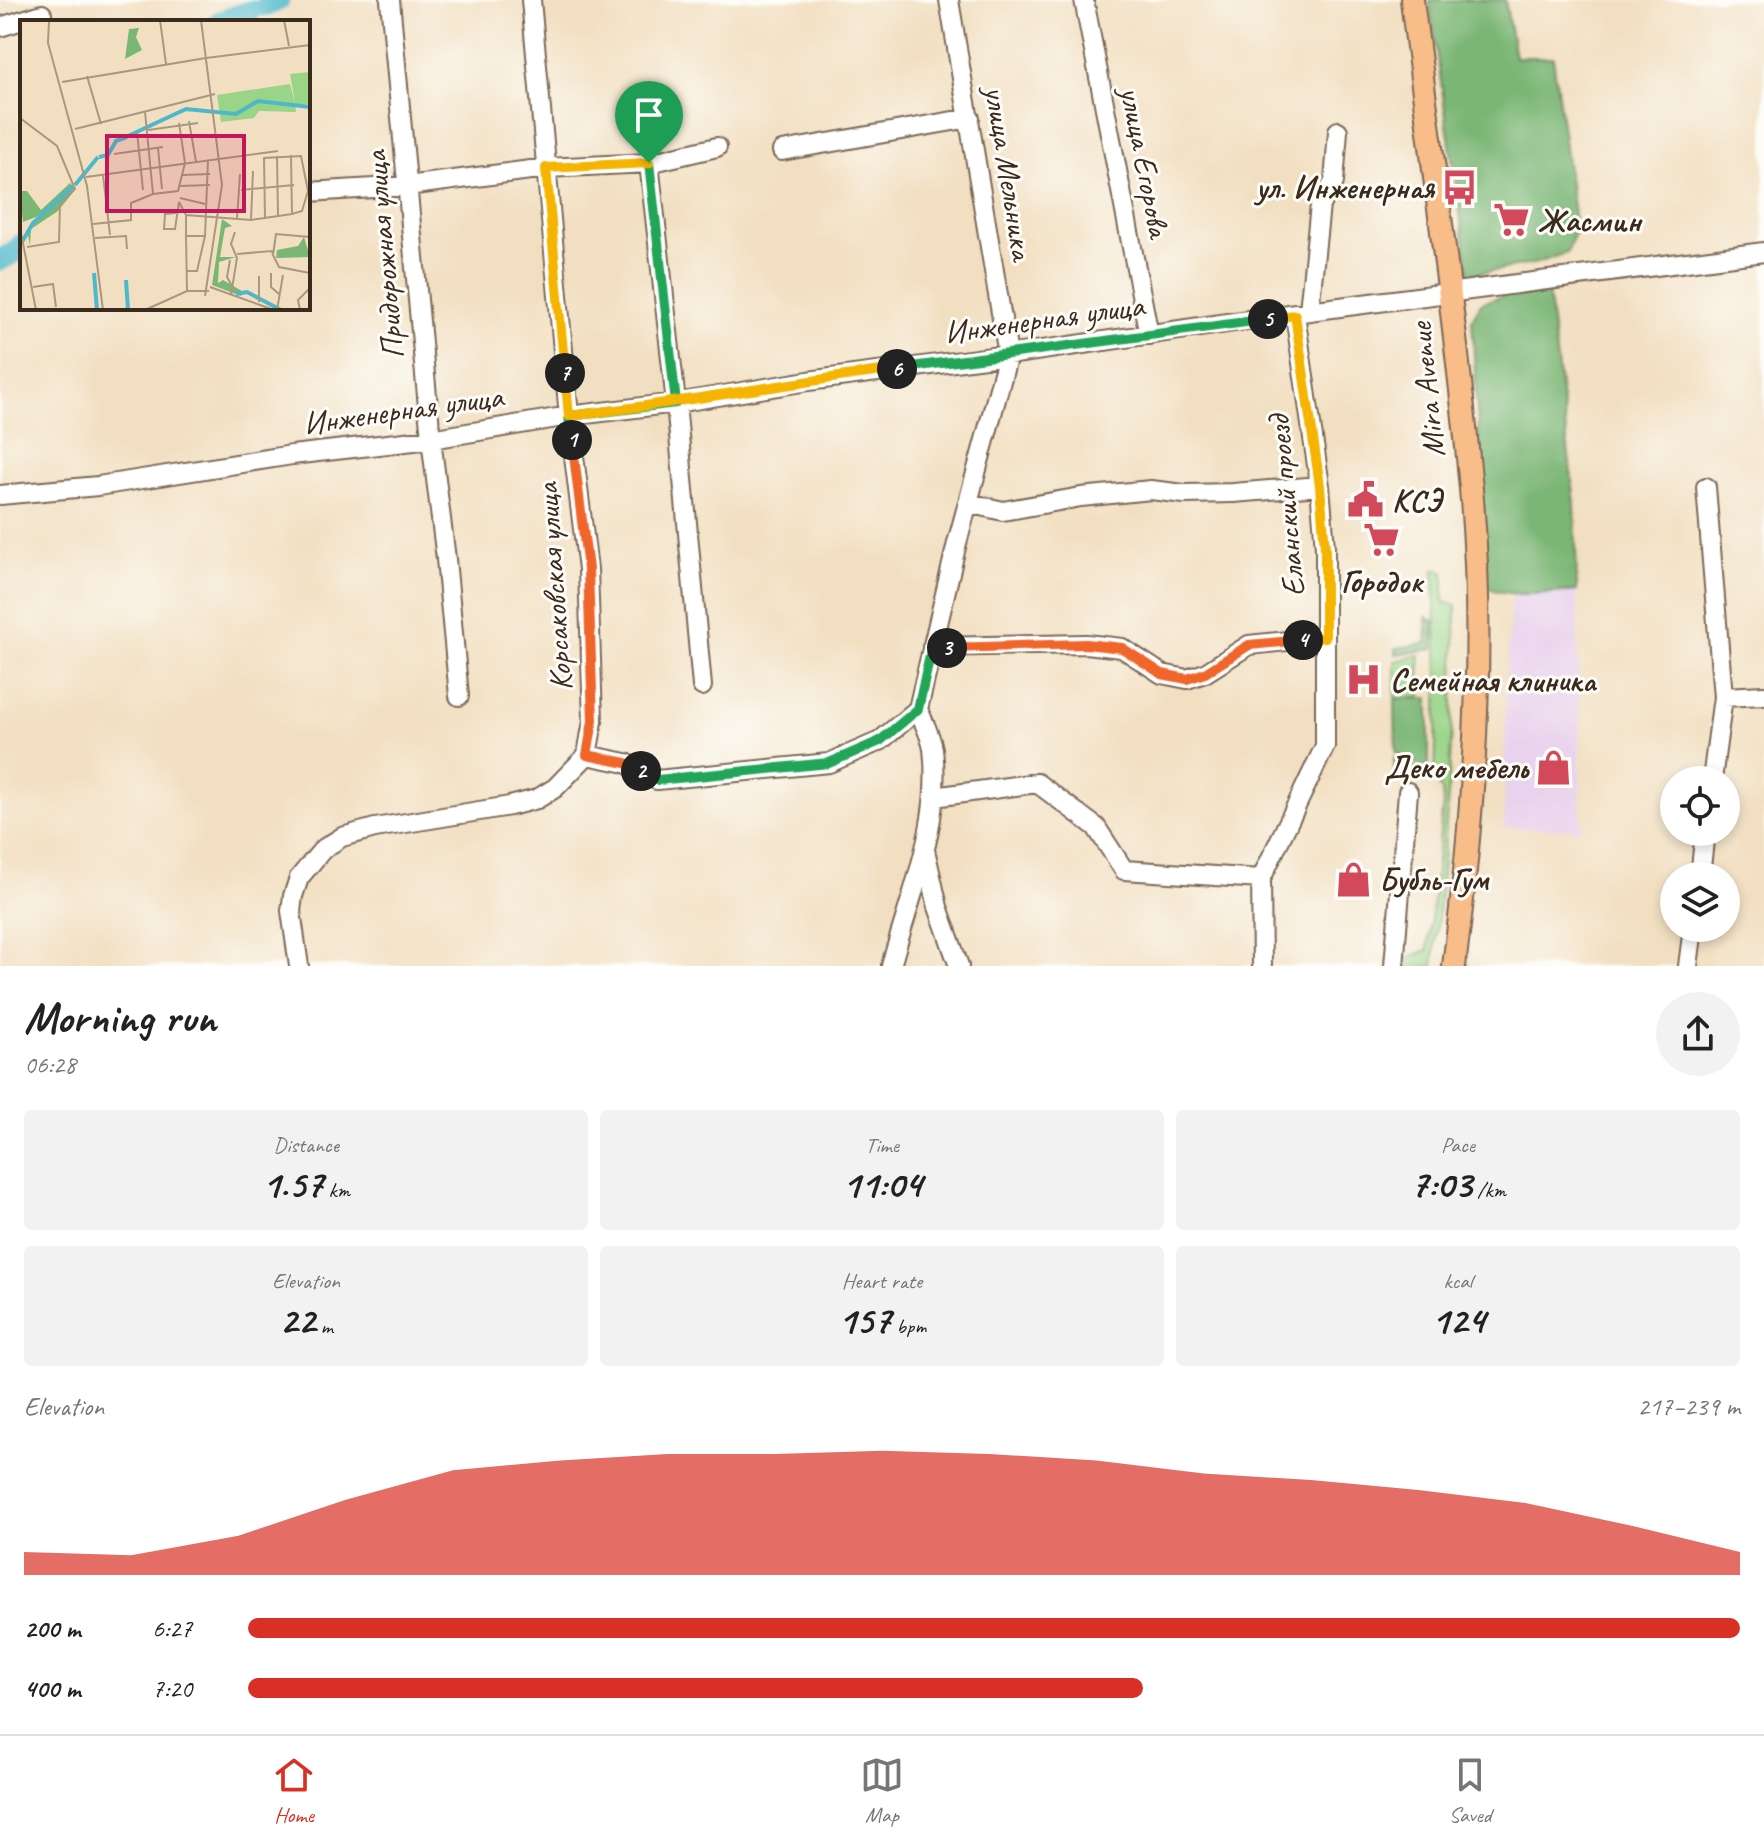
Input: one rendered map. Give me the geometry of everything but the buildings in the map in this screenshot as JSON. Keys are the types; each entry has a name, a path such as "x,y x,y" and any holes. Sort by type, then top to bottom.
{"main road":[{"name":"Mira Avenue","path":"1412,0 1472,501 1477,627 1475,719 1463,893 1454,966"}],"street":[{"name":"Придорожная улица","path":"390,0 431,439 459,696"},
{"name":"Корсаковская улица","path":"531,0 569,416 588,569 593,721 587,755"},
{"name":"улица Мельника","path":"949,0 1008,355"},
{"name":"улица Егорова","path":"1084,0 1149,335"},
{"path":"23,20 42,14"},
{"path":"0,27 20,21"},
{"path":"782,151 970,118"},
{"name":"Еланский проезд","path":"1262,966 1261,879 1325,746 1325,548 1302,313 1320,205 1334,182 1338,131"},
{"path":"310,192 407,186 546,168 649,163 717,147"},
{"path":"649,163 676,403 702,686"},
{"name":"Инженерная улица","path":"0,495 98,486 292,455 431,439 569,416 676,403 808,381 1764,252"},
{"path":"891,966 925,850 934,797 933,746 918,709 1008,355"},
{"path":"968,503 1003,511 1081,497 1151,490 1184,494 1233,493 1320,486"},
{"path":"1706,487 1723,697 1714,766"},
{"path":"932,647 1086,644 1122,648 1162,674 1187,679 1205,673 1249,645 1325,637"},
{"path":"1723,697 1764,695"},
{"path":"299,966 291,911 299,878 323,849 342,837 375,828 537,799 555,788 587,755 626,763 657,780 829,763 880,741 918,709"},
{"path":"934,797 1037,783 1096,827 1124,870 1261,879"},
{"path":"1394,966 1408,792"},
{"path":"925,850 938,907 959,966"},
{"path":"1688,966 1691,942"}],"shaded area":[{"path":"1577,591 1581,830 1504,827 1506,681 1512,593"}],"green space":[{"path":"1429,0 1505,0 1515,57 1553,57 1576,230 1567,253 1537,263 1469,275"},
{"path":"1524,289 1548,291 1575,503 1577,591 1518,594 1487,587 1472,320 1481,303"},
{"path":"1440,569 1444,573 1444,602 1456,605 1442,876 1433,966 1404,966 1404,960 1428,950 1443,802 1442,791 1435,779 1438,675 1434,570"},
{"path":"1426,617 1434,621 1434,649 1396,654 1396,648 1427,643"},
{"path":"1420,655 1421,698 1395,699 1395,661"},
{"path":"1429,698 1429,767 1422,767 1396,753 1395,699"},
{"path":"1394,758 1419,770 1418,782 1394,771"}],"waterway":[{"path":"266,6 279,0"},
{"path":"225,20 251,11"},
{"path":"0,260 20,246"}],"place":[{"name":"ул. Инженерная","path":"1460,187"},
{"name":"Жасмин","path":"1512,220"},
{"name":"КСЭ","path":"1366,500"},
{"name":"Городок","path":"1382,539"},
{"name":"Семейная клиника","path":"1364,680"},
{"name":"Деко мебель","path":"1554,767"},
{"name":"Бубль-Гум","path":"1353,879"}],"route":[{"path":"649,163 546,168 569,416 676,403 808,381 1295,315 1320,486 1325,548 1325,637 1249,645 1205,673 1187,679 1162,674 1122,648 1086,644 932,647 918,709 880,741 829,763 657,780 626,763 587,755 593,721 588,569 569,416 676,403 649,163"}]}
